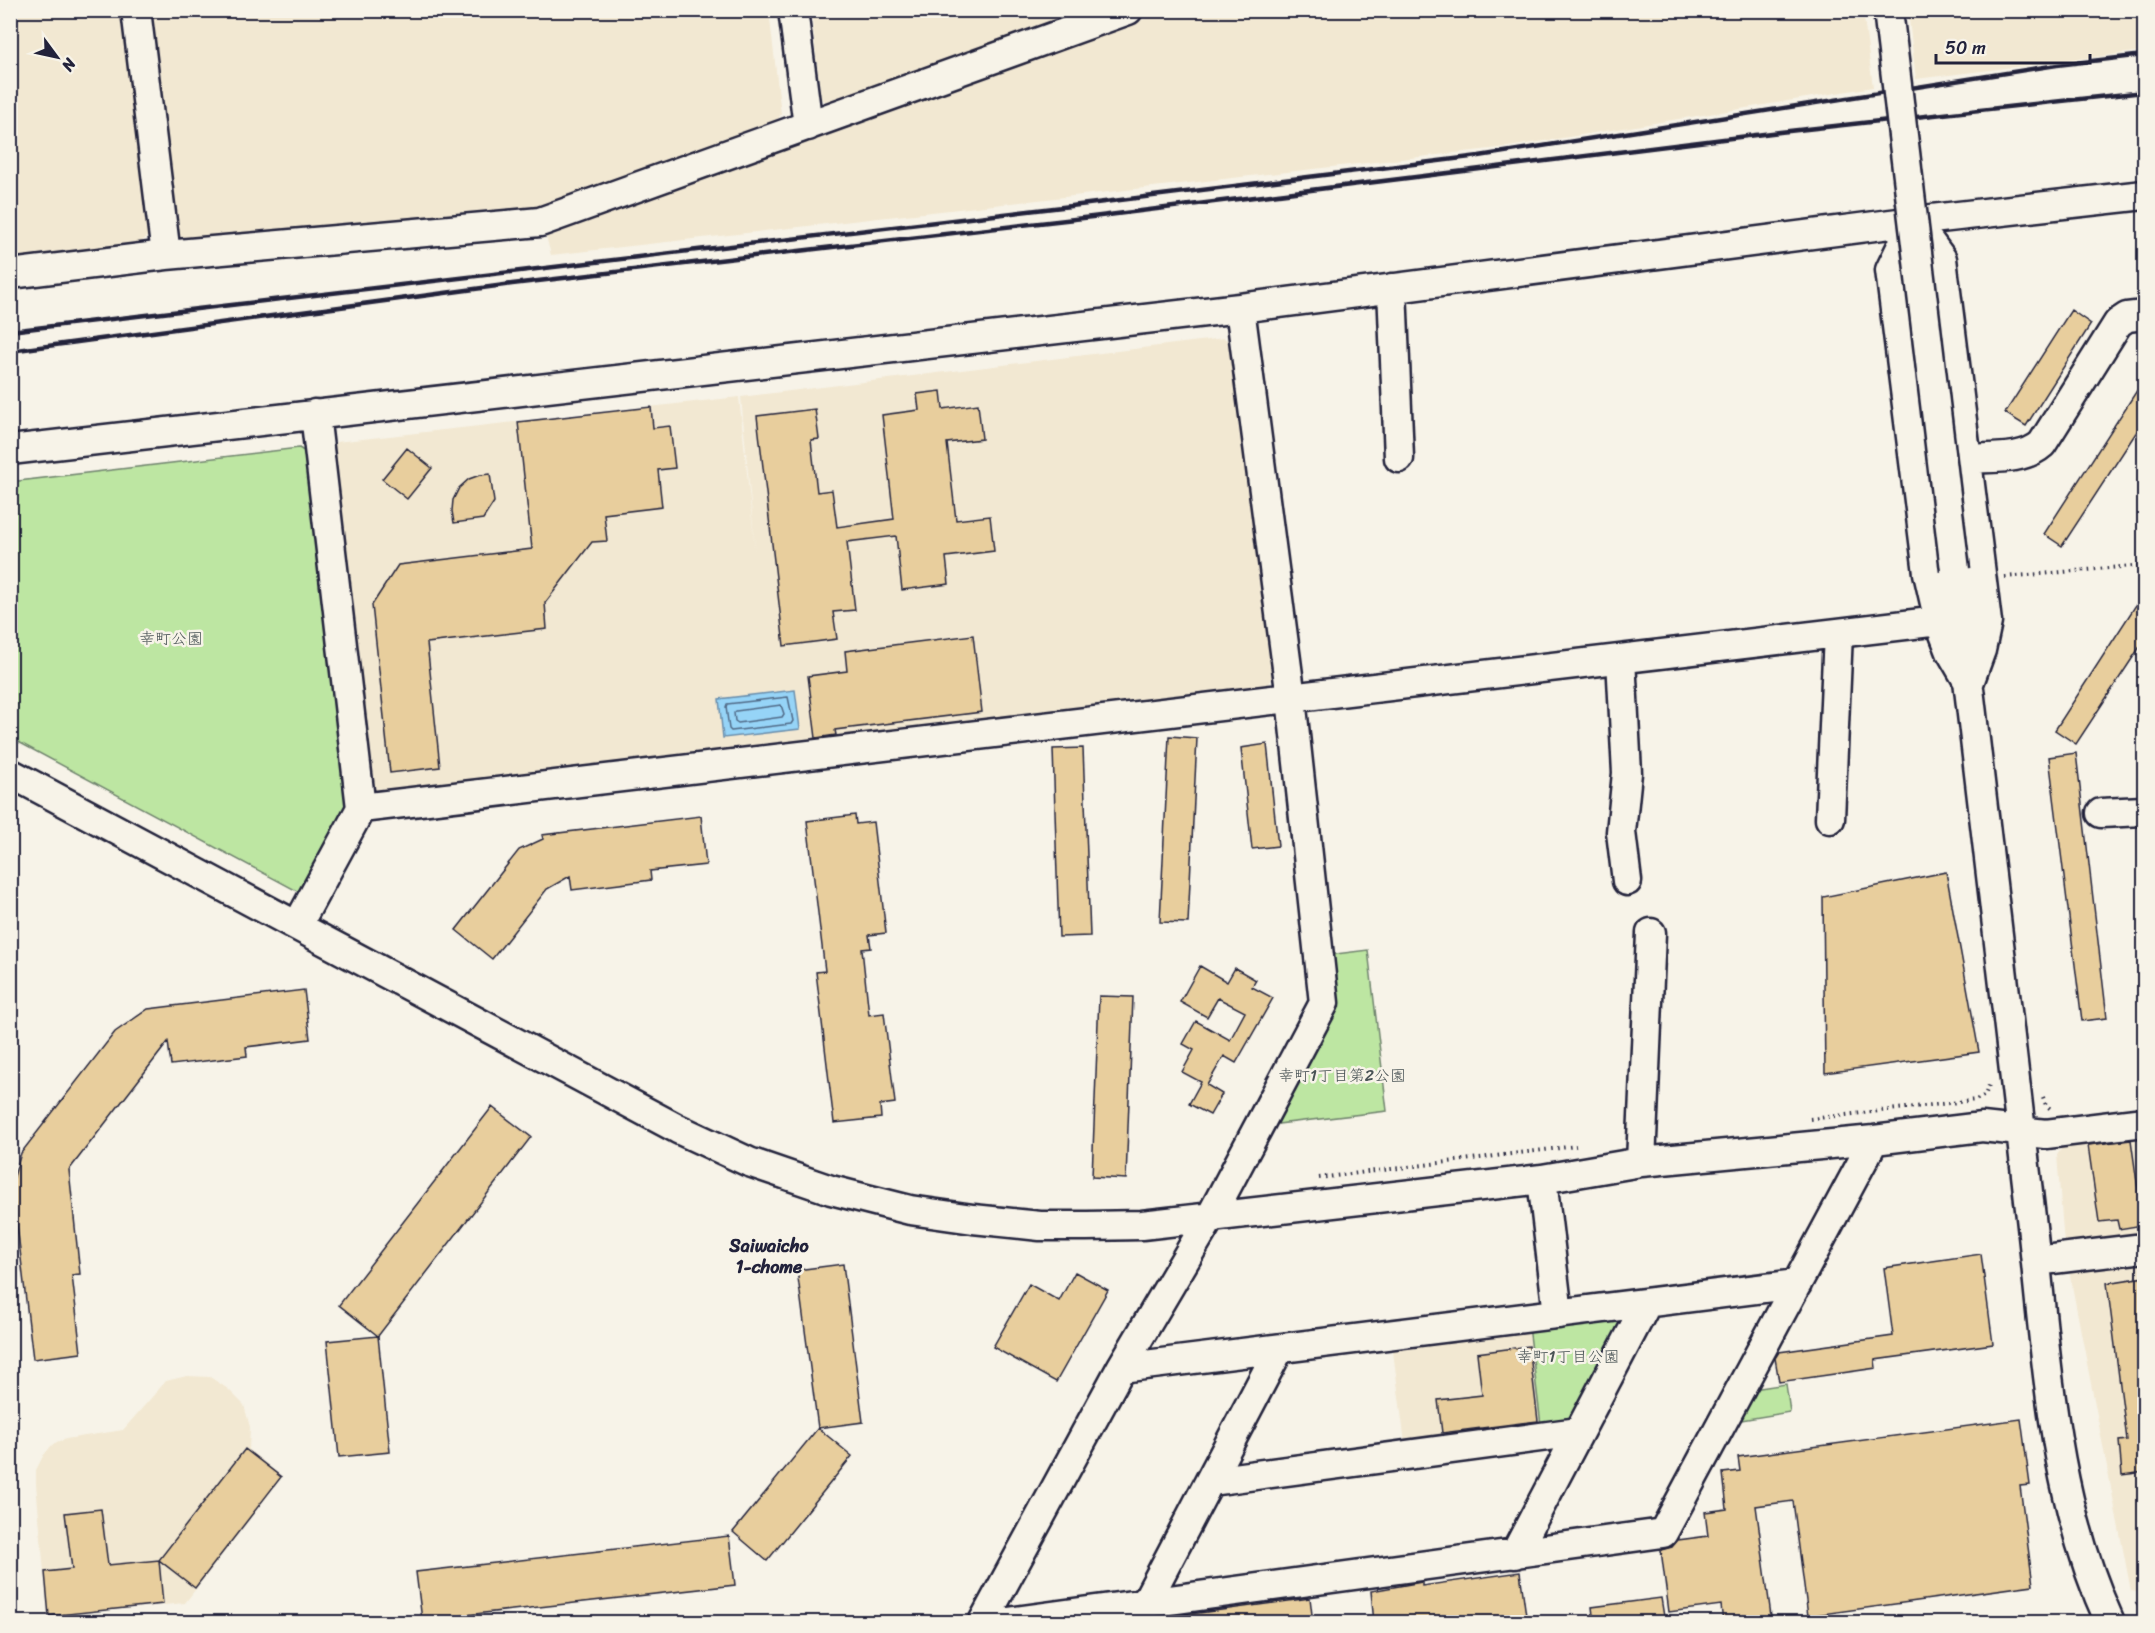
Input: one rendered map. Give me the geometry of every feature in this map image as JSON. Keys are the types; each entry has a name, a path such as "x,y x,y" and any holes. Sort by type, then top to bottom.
{"street":[{"path":"136,10 166,255"},
{"path":"793,10 808,126"},
{"path":"10,274 166,255 540,222 1128,10"},
{"path":"1888,10 1969,683 2053,1425 2061,1472 2086,1562 2110,1623"},
{"path":"10,450 1240,308 1914,221 2145,195"},
{"path":"1914,221 1942,259 1987,621 1981,650 1969,683"},
{"path":"1914,221 1890,270 1928,573 1939,621 1951,652 1969,683"},
{"path":"1392,288 1399,458"},
{"path":"982,1623 1121,1368 1211,1216 1324,1002 1291,698 1240,308"},
{"path":"1967,459 2018,456 2036,450 2118,323 2127,317 2145,315"},
{"path":"297,926 361,808 315,414"},
{"path":"361,808 1939,621"},
{"path":"1830,819 1838,633"},
{"path":"1621,659 1627,773 1621,832 1627,880"},
{"path":"10,773 678,1129 749,1162 831,1190 910,1210 974,1220 1040,1226 1142,1225 1542,1179 1641,1162 1874,1140 1982,1127 2046,1134 2145,1122"},
{"path":"2102,813 2145,811"},
{"path":"1641,1162 1651,933"},
{"path":"1008,1623 1663,1533 1874,1140"},
{"path":"1542,1179 1558,1314"},
{"path":"2036,1261 2145,1248"},
{"path":"1121,1368 1797,1284"},
{"path":"1515,1554 1647,1303"},
{"path":"1145,1604 1279,1349"},
{"path":"1211,1480 1578,1432"}],"path":[{"path":"2004,578 2145,565"},
{"path":"1803,1120 1976,1100 1985,1095 1989,1089 1990,1076"},
{"path":"2042,1093 2046,1105 2060,1112"},
{"path":"1314,1179 1584,1145"},
{"path":"2136,1605 2145,1598"}],"shaded area":[{"path":"1169,10 1863,11 1873,87 1508,147 551,255 546,236"},
{"path":"10,11 121,11 148,236 140,243 11,259"},
{"path":"147,11 769,11 781,114 776,123 540,208 178,238"},
{"path":"811,11 1087,11 830,104 821,99"},
{"path":"1908,11 2144,11 2144,51 1916,79"},
{"path":"1224,338 1232,343 1272,679 1265,689 376,794 368,789 326,455 336,442 739,397 755,549 741,397"},
{"path":"2144,1133 2143,1593 2131,1591 2064,1244 2057,1155 2065,1143"},
{"path":"1529,1326 1541,1425 1405,1443 1392,1344"},
{"path":"187,1376 210,1377 228,1389 244,1405 250,1427 249,1450 282,1477 185,1603 48,1616 36,1484 36,1470 43,1456 52,1445 66,1439 123,1430 166,1381"}],"green space":[{"name":"幸町公園","path":"299,448 310,455 351,807 306,888 297,891 11,738 10,482"},
{"name":"幸町1丁目第2公園","path":"1368,950 1387,1111 1269,1125 1328,955"},
{"name":"幸町1丁目公園","path":"1618,1313 1627,1326 1573,1421 1541,1425 1529,1326"},
{"path":"1786,1384 1790,1412 1729,1422 1747,1390"}],"water":[{"path":"795,690 800,729 723,738 719,699"}],"building":[{"path":"2071,310 2091,324 2026,426 2005,413"},
{"path":"2145,378 2145,419 2062,546 2044,534"},
{"path":"941,391 943,409 978,404 982,439 947,443 956,520 990,516 994,551 946,557 949,584 902,590 896,536 847,542 855,610 833,612 837,639 784,646 757,416 815,409 819,439 811,440 817,492 832,490 837,527 894,519 882,415 919,410 917,394"},
{"path":"651,407 653,428 670,426 675,468 658,470 662,507 604,514 607,541 592,542 545,603 547,629 427,643 440,767 390,773 372,605 398,565 532,549 518,422"},
{"path":"407,448 432,468 407,499 382,479"},
{"path":"490,474 494,502 483,519 454,523 453,500 459,488 469,479"},
{"path":"2145,591 2145,639 2076,744 2055,730"},
{"path":"973,635 982,712 835,730 836,735 816,738 808,676 847,671 845,651"},
{"path":"1169,736 1197,738 1188,923 1160,922"},
{"path":"1267,744 1278,846 1252,849 1241,748"},
{"path":"1083,748 1090,936 1059,937 1053,749"},
{"path":"2076,753 2107,1018 2082,1021 2049,757"},
{"path":"855,815 856,824 873,822 886,933 869,935 871,948 862,949 869,1015 884,1013 895,1103 880,1105 881,1118 834,1123 816,972 825,971 807,821"},
{"path":"701,816 706,865 650,871 651,880 572,890 570,876 547,889 492,959 456,930 519,850 543,839 542,835"},
{"path":"1946,872 1979,1052 1825,1073 1823,897"},
{"path":"1200,966 1227,982 1235,968 1256,980 1252,987 1273,998 1236,1063 1224,1056 1207,1085 1222,1094 1210,1115 1189,1104 1201,1082 1182,1072 1194,1050 1183,1044 1196,1021 1230,1040 1245,1012 1218,998 1207,1017 1180,1002"},
{"path":"304,990 310,1039 246,1047 247,1056 171,1065 168,1042 69,1170 80,1274 72,1275 81,1353 33,1359 12,1183 21,1153 115,1032 148,1009"},
{"path":"1099,996 1133,997 1126,1179 1092,1177"},
{"path":"492,1107 531,1137 378,1336 339,1305"},
{"path":"2131,1140 2143,1225 2119,1229 2117,1220 2099,1222 2088,1145"},
{"path":"1981,1254 1993,1344 1875,1360 1876,1368 1779,1382 1775,1358 1779,1352 1893,1336 1884,1268"},
{"path":"843,1264 863,1422 818,1428 797,1270"},
{"path":"1075,1272 1108,1290 1056,1382 993,1347 1029,1284 1059,1301"},
{"path":"2145,1277 2145,1472 2122,1475 2119,1441 2127,1440 2107,1283"},
{"path":"378,1336 390,1452 339,1457 327,1341"},
{"path":"1529,1346 1538,1421 1442,1433 1438,1400 1482,1395 1477,1353"},
{"path":"2021,1419 2030,1485 2020,1486 2033,1585 1808,1616 1793,1501 1756,1506 1772,1623 1723,1623 1721,1605 1669,1612 1661,1550 1672,1547 1678,1540 1708,1536 1705,1512 1727,1509 1723,1473 1740,1471 1738,1457"},
{"path":"818,1428 852,1456 767,1561 733,1532"},
{"path":"245,1449 281,1477 195,1588 159,1560"},
{"path":"101,1509 108,1565 159,1560 163,1604 49,1616 45,1572 72,1569 65,1513"},
{"path":"729,1536 735,1585 422,1620 416,1572"},
{"path":"1520,1572 1527,1623 1374,1623 1371,1591 1422,1582 1422,1586"},
{"path":"1310,1598 1313,1623 1170,1623 1170,1617"},
{"path":"1661,1598 1665,1623 1594,1623 1592,1607"}],"railway":[{"path":"10,331 1479,156 2057,65 2144,55"},
{"path":"10,351 512,284 1092,217 1780,132 2144,92"}],"district":[{"name":"Saiwaicho 1-chome","path":"769,1256"}]}
